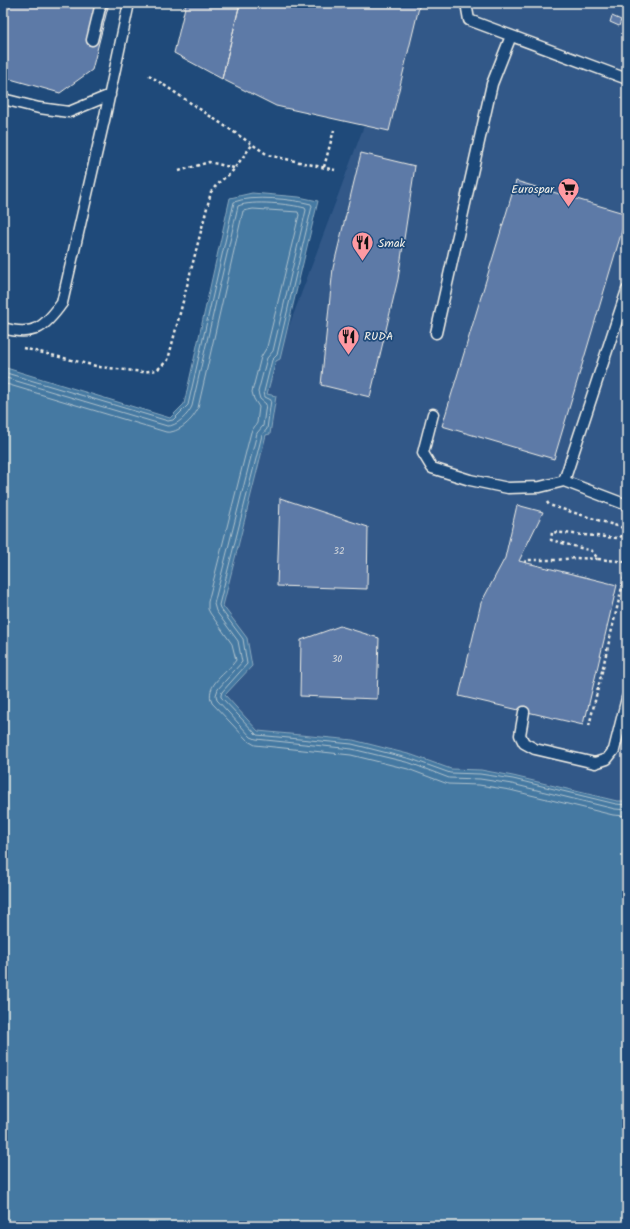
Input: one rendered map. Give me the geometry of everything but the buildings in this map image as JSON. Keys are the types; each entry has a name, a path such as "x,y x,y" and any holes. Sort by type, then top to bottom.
{"lane":[{"path":"92,40 100,3"},
{"path":"3,328 15,331 34,330 50,319 62,302 110,95 129,3"},
{"path":"466,3 469,20 627,79"},
{"path":"436,333 492,84 511,36"},
{"path":"3,99 39,108 69,112 110,95"},
{"path":"564,481 627,290"},
{"path":"432,414 423,453 432,468 470,480 508,488 540,487 564,481 627,505"},
{"path":"524,712 520,735 524,743 535,749 595,763 607,760 614,750 627,698"}],"path":[{"path":"149,75 268,155 335,170"},
{"path":"324,167 334,130"},
{"path":"18,347 100,367 143,372 157,370 168,360 211,192 218,183 231,173 252,145"},
{"path":"179,171 209,162 234,168"},
{"path":"540,487 549,505 627,529"},
{"path":"598,559 592,551 552,540 552,532 617,538 627,534"},
{"path":"525,563 526,560 576,558 627,562"},
{"path":"589,726 627,566"}],"shaded area":[{"path":"410,3 621,3 627,5 627,801 617,801 513,776 481,770 451,769 412,755 353,740 258,731 224,695 223,606 276,396 267,394 276,361"}],"water":[{"path":"252,193 299,197 318,201 280,359 276,361 267,394 276,396 270,434 266,435 223,606 247,638 252,666 225,695 258,731 353,740 412,755 451,769 481,770 513,776 617,801 627,801 627,1226 3,1226 3,367 170,418 184,404 230,198"}],"place":[{"name":"Eurospar","path":"569,208"},
{"name":"Smak","path":"363,262"},
{"name":"RUDA","path":"349,356"}]}
